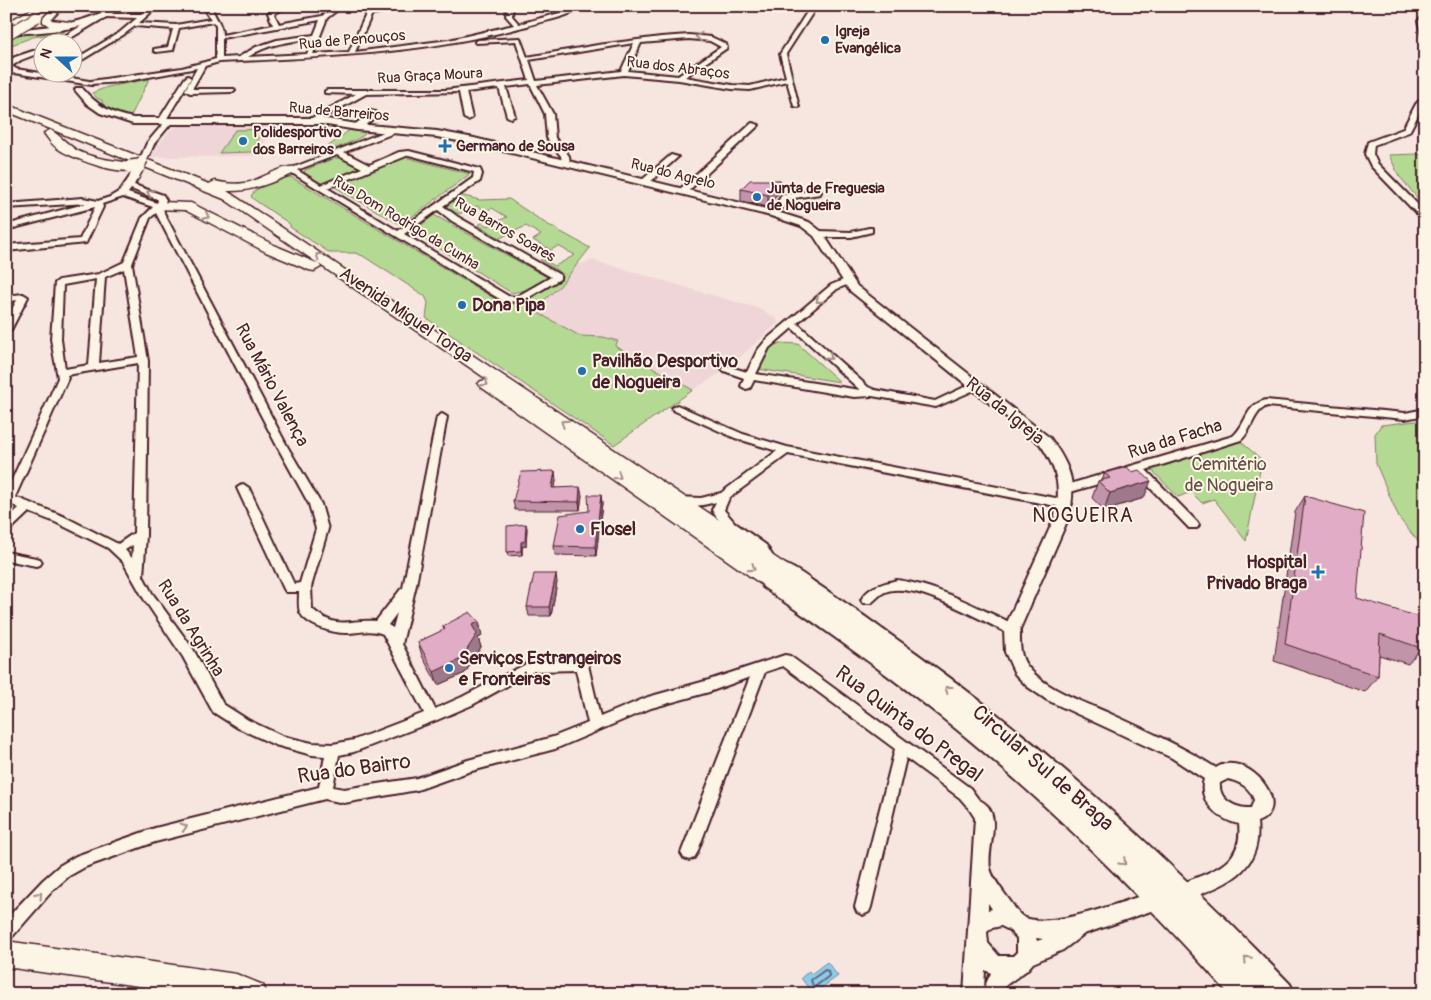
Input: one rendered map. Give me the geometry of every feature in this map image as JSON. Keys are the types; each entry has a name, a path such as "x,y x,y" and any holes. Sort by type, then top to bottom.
{"highway":[{"name":"Circular Sul de Braga","path":"775,572 1023,770 1142,880 1249,994"},
{"name":"Circular Sul de Braga","path":"775,572 904,656 1027,752 1144,857 1280,994"}],"main road":[{"path":"6,27 44,6"},
{"path":"6,34 55,6"},
{"path":"60,6 46,20 49,23 69,27"},
{"path":"6,34 44,27 69,27 105,16 118,6"},
{"name":"Avenida Miguel Torga","path":"6,107 228,196 678,501 775,572"},
{"name":"Avenida Miguel Torga","path":"6,115 219,201 248,219 314,267 775,572"},
{"path":"50,133 55,142 65,149 109,166 136,169"},
{"path":"179,176 197,178 224,188 254,185 291,170"},
{"path":"254,185 244,194 246,199 278,221 277,228"},
{"path":"159,206 187,206 271,249 314,267"},
{"path":"6,954 236,987 254,994"}],"street":[{"path":"82,58 121,34 155,6"},
{"path":"209,6 210,14 219,26 220,60"},
{"path":"277,26 271,13 285,6"},
{"path":"220,37 324,17 340,6"},
{"path":"351,54 370,12 424,6"},
{"path":"510,6 509,16 518,26"},
{"name":"Rua de Penouços","path":"85,87 194,67 220,60 351,54 449,42 518,26 569,12 581,6"},
{"path":"797,106 783,54 814,6"},
{"path":"191,25 207,20 210,14"},
{"path":"105,16 144,16"},
{"path":"309,57 324,17"},
{"path":"1425,17 1421,21 1425,35"},
{"path":"133,24 176,27 215,20"},
{"path":"74,32 84,23"},
{"path":"69,27 71,32"},
{"path":"156,50 171,49 176,27"},
{"path":"240,60 250,52 278,42 317,37"},
{"path":"526,59 665,38 712,38 724,45 724,48 678,78"},
{"path":"449,42 518,39 533,82 549,114 551,138 558,157"},
{"path":"624,73 638,42"},
{"path":"32,54 10,63 7,67 10,72 32,73"},
{"path":"202,65 188,90 232,90"},
{"path":"6,228 98,203 123,194 130,186 136,169 194,67"},
{"name":"Rua dos Abraços","path":"533,82 624,73 750,88 790,78"},
{"path":"73,82 85,87"},
{"name":"Rua Graça Moura","path":"327,92 445,92 533,82"},
{"path":"502,85 511,116"},
{"name":"Rua de Barreiros","path":"85,87 98,109 119,118 165,121 312,120 357,127 455,137 558,157 566,163"},
{"path":"462,89 468,118"},
{"path":"312,120 366,92"},
{"path":"1425,98 1419,104 1406,130 1371,144 1369,154 1374,164 1425,217"},
{"path":"357,127 372,112"},
{"path":"682,191 755,125"},
{"path":"291,170 356,144 377,128"},
{"path":"356,144 364,143 394,130"},
{"path":"338,152 368,168"},
{"name":"Rua Barros Soares","path":"321,188 409,153 477,170 477,178 399,234"},
{"path":"645,182 674,157"},
{"name":"Rua do Agrelo","path":"566,163 774,214"},
{"name":"Rua Dom Rodrigo da Cunha","path":"291,170 506,299"},
{"path":"130,186 162,200 159,206 146,218 128,264 142,359 140,534 137,576"},
{"path":"774,214 785,196 817,192"},
{"path":"123,194 159,206"},
{"path":"6,206 83,200 98,203"},
{"path":"6,248 83,241 99,207 98,203"},
{"name":"Rua Mário Valença","path":"159,206 160,213 315,504 322,529 305,587 306,611 321,623 344,629 366,625 379,626"},
{"name":"Rua Barros Soares","path":"438,207 557,277 518,300 506,299"},
{"name":"Rua da Igreja","path":"774,214 805,224 818,234 832,252 848,281 868,300 1044,441 1064,472 1066,497"},
{"path":"818,234 833,233 856,236 869,230"},
{"path":"8,499 63,378 56,339 59,283 101,276 128,264"},
{"path":"94,367 101,276"},
{"path":"746,386 758,358 768,343 785,328 793,324 796,318 834,286 848,281"},
{"path":"6,299 23,297 6,330"},
{"path":"793,324 864,389 872,392 936,404 975,386"},
{"path":"61,373 142,359"},
{"path":"727,368 735,373 854,394 872,392"},
{"name":"Rua da Facha","path":"1066,497 1082,486 1237,438 1245,432 1253,410 1257,405 1266,403 1405,416 1425,412"},
{"path":"677,408 739,436 786,450 1066,497 1044,559 1012,629 1011,646 1014,660 1037,686 1052,696 1178,753 1214,776"},
{"path":"395,645 410,586 442,417"},
{"path":"678,501 701,502 725,496 786,450"},
{"path":"1136,468 1193,525"},
{"path":"243,488 290,589 305,587"},
{"path":"725,496 718,510 720,516 725,522 761,547 775,572"},
{"name":"Rua da Agrinha","path":"8,499 59,519 112,545 127,559 148,596 188,653 218,708 242,724 280,741 312,749 333,750 354,746 430,712"},
{"path":"6,527 27,507"},
{"path":"117,550 140,534"},
{"path":"6,556 36,562"},
{"path":"410,586 379,626 388,630 430,712 466,701 532,666 581,665 595,725"},
{"path":"867,600 872,592 880,587 899,586 925,590 952,599 1012,629"},
{"name":"Rua do Bairro","path":"6,931 64,870 81,861 155,835 325,792 344,796 394,790 468,766 555,743 648,703 785,660"},
{"name":"Rua Quinta do Pregal","path":"785,660 965,793 984,816 977,936"},
{"path":"689,854 760,668"},
{"path":"863,907 902,747"},
{"path":"325,792 333,750"},
{"path":"1222,771 1237,772 1246,776 1259,788 1263,796 1264,804 1261,810 1248,816 1231,813 1217,802 1210,788 1214,776 1222,771"},
{"path":"1195,886 1215,879 1241,862 1249,842 1248,816"},
{"path":"980,868 992,891 1027,937 1028,947 1020,962 999,978 992,994"},
{"path":"974,994 977,936 982,922 990,917 1001,916 1016,924 1045,928 1078,926 1144,904"},
{"path":"977,936 980,951 994,965 1004,968 1020,962 1056,943 1078,926"}],"shaded area":[{"path":"278,124 255,156 150,157 169,131 175,127 185,125"},
{"path":"593,260 757,308 776,318 778,323 727,369 693,390 615,346 618,341 580,336 533,310 560,286 575,266"}],"green space":[{"path":"44,30 65,32 32,32 32,37 6,47 6,39 12,35"},
{"path":"149,79 131,116 112,110 92,93 107,87"},
{"name":"Polidesportivo dos Barreiros","path":"265,129 251,152 219,153 235,130"},
{"path":"351,129 361,129 365,134 339,147 312,155 322,151"},
{"path":"1418,154 1425,156 1425,207 1399,176 1389,155"},
{"path":"401,156 470,174 401,225 333,186"},
{"path":"335,158 341,158 359,168 321,184 304,173 305,170"},
{"path":"286,177 291,177 497,300 514,304 521,303 561,279 563,274 540,260 542,259 555,266 575,255 558,246 551,250 533,240 541,235 526,226 500,238 478,225 482,223 488,226 507,217 492,208 486,211 477,206 459,214 446,207 460,195 480,200 509,199 545,223 590,248 560,286 533,310 580,336 603,337 618,341 615,346 693,390 614,445 426,318 428,303 425,296 363,256 355,253 330,253 290,227 290,224 251,196 255,190"},
{"path":"434,215 548,278 526,290 512,293 414,233"},
{"path":"780,343 798,344 840,382 758,369 770,347"},
{"path":"1425,420 1425,550 1399,518 1376,464 1375,434 1381,425"},
{"name":"Cemitério de Nogueira","path":"1240,441 1262,460 1246,541 1214,499 1202,503 1191,492 1178,497 1149,467"}],"water":[{"path":"827,962 838,976 813,994 801,978 809,971 811,974"}],"building":[{"path":"750,180 780,180 768,195 741,189"},
{"path":"1127,467 1132,472 1139,470 1151,481 1110,493 1098,481 1110,478 1105,473"},
{"path":"555,471 552,488 580,487 579,502 513,501 521,472"},
{"name":"Flosel","path":"588,495 601,495 595,547 554,546 560,515 589,511"},
{"name":"Hospital Privado Braga","path":"1305,496 1364,513 1357,598 1422,618 1421,648 1380,634 1378,676 1285,644"},
{"path":"526,524 525,541 521,542 521,551 507,552 507,526"},
{"path":"534,574 556,574 549,607 527,607"},
{"path":"470,612 479,622 472,625 477,634 461,659 434,672 418,642 445,629 443,626"}],"place":[{"name":"Igreja Evangélica","path":"825,40"},
{"name":"Polidesportivo dos Barreiros","path":"243,141"},
{"name":"Germano de Sousa","path":"445,146"},
{"name":"Junta de Freguesia de Nogueira","path":"757,197"},
{"name":"Dona Pipa","path":"462,305"},
{"name":"Pavilhão Desportivo de Nogueira","path":"582,371"},
{"name":"Flosel","path":"580,529"},
{"name":"Hospital Privado Braga","path":"1318,572"},
{"name":"Serviços Estrangeiros e Fronteiras","path":"449,668"}],"district":[{"name":"NOGUEIRA","path":"1083,515"}]}
